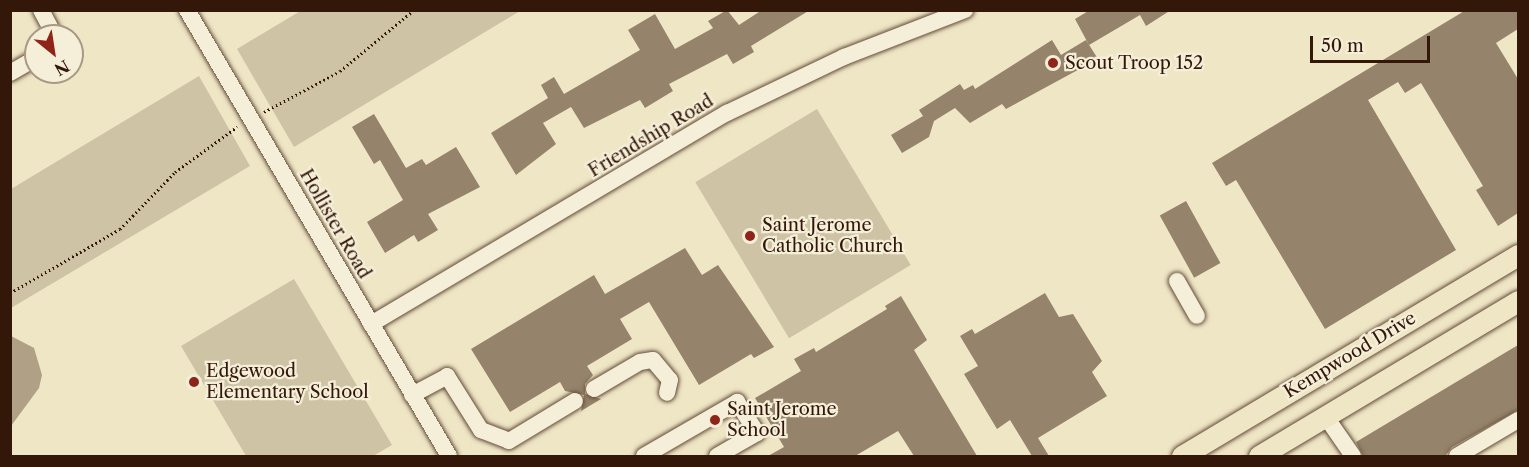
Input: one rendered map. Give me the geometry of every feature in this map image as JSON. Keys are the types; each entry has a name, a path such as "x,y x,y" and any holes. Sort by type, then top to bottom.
{"main road":[{"name":"Kempwood Drive","path":"1182,456 1518,255"},
{"path":"1259,456 1518,301"}],"street":[{"path":"41,10 49,24"},
{"name":"Hollister Road","path":"187,10 448,456"},
{"name":"Friendship Road","path":"371,324 727,113 844,57 965,10"},
{"path":"10,73 24,65"},
{"path":"1177,281 1197,316"},
{"path":"594,389 640,362 653,360 670,380 668,393"},
{"path":"412,395 447,376 481,430 509,441 575,401"},
{"path":"644,456 737,402 757,433 717,456"},
{"path":"1326,417 1353,456"},
{"path":"1457,456 1518,420"}],"path":[{"path":"257,116 340,71 414,10"},
{"path":"10,293 120,229 175,172 244,123"}],"shaded area":[{"path":"302,10 520,11 294,147 237,49"},
{"path":"199,76 250,166 11,308 11,189"},
{"path":"817,109 911,265 789,338 695,182"},
{"path":"294,279 392,445 373,456 246,456 181,346"},
{"path":"11,336 34,348 42,375 39,388 11,426"}],"building":[{"path":"727,10 739,25 762,10 810,10 751,46 754,52 733,64 727,54 669,84 673,91 645,108 640,100 584,128 571,107 543,123 556,144 516,175 491,133 548,98 541,85 554,77 564,94 640,50 628,30 655,14 675,49 713,28 708,21"},
{"path":"1090,10 1171,10 1146,26 1140,15 1089,45 1075,19"},
{"path":"1466,10 1518,10 1518,29 1496,43 1518,79 1518,213 1498,226 1476,190 1483,186 1421,83 1405,93 1398,82 1368,100 1456,250 1325,329 1236,180 1226,186 1212,163"},
{"path":"1052,40 1061,55 1086,40 1098,59 1006,109 1002,104 970,123 955,108 934,121 929,137 902,153 891,135 923,116 919,110 960,84 964,90 973,85 975,89"},
{"path":"374,114 406,168 422,159 426,165 456,147 480,187 428,214 438,230 418,242 414,235 385,253 367,222 403,200 380,160 374,164 352,127"},
{"path":"1186,201 1220,263 1194,278 1160,216"},
{"path":"685,248 702,275 718,265 774,347 754,358 751,354 699,385 649,302 620,319 632,339 587,366 593,375 585,384 585,394 601,399 581,411 584,395 565,391 560,382 510,412 471,349 594,275 605,294"},
{"path":"1045,293 1059,317 1073,314 1102,361 1092,372 1107,396 1038,438 1049,456 1032,456 1010,420 997,429 964,374 978,366 960,336 972,329 975,334"},
{"path":"901,296 927,340 914,350 977,456 914,456 898,431 855,456 768,456 784,447 755,398 801,371 794,359 814,348 816,352 887,309 885,306"},
{"path":"1518,345 1518,410 1452,447 1445,456 1363,456 1356,442"}],"place":[{"name":"Scout Troop 152","path":"1053,63"},
{"name":"Saint Jerome Catholic Church","path":"750,236"},
{"name":"Edgewood Elementary School","path":"194,382"},
{"name":"Saint Jerome School","path":"715,420"}]}
